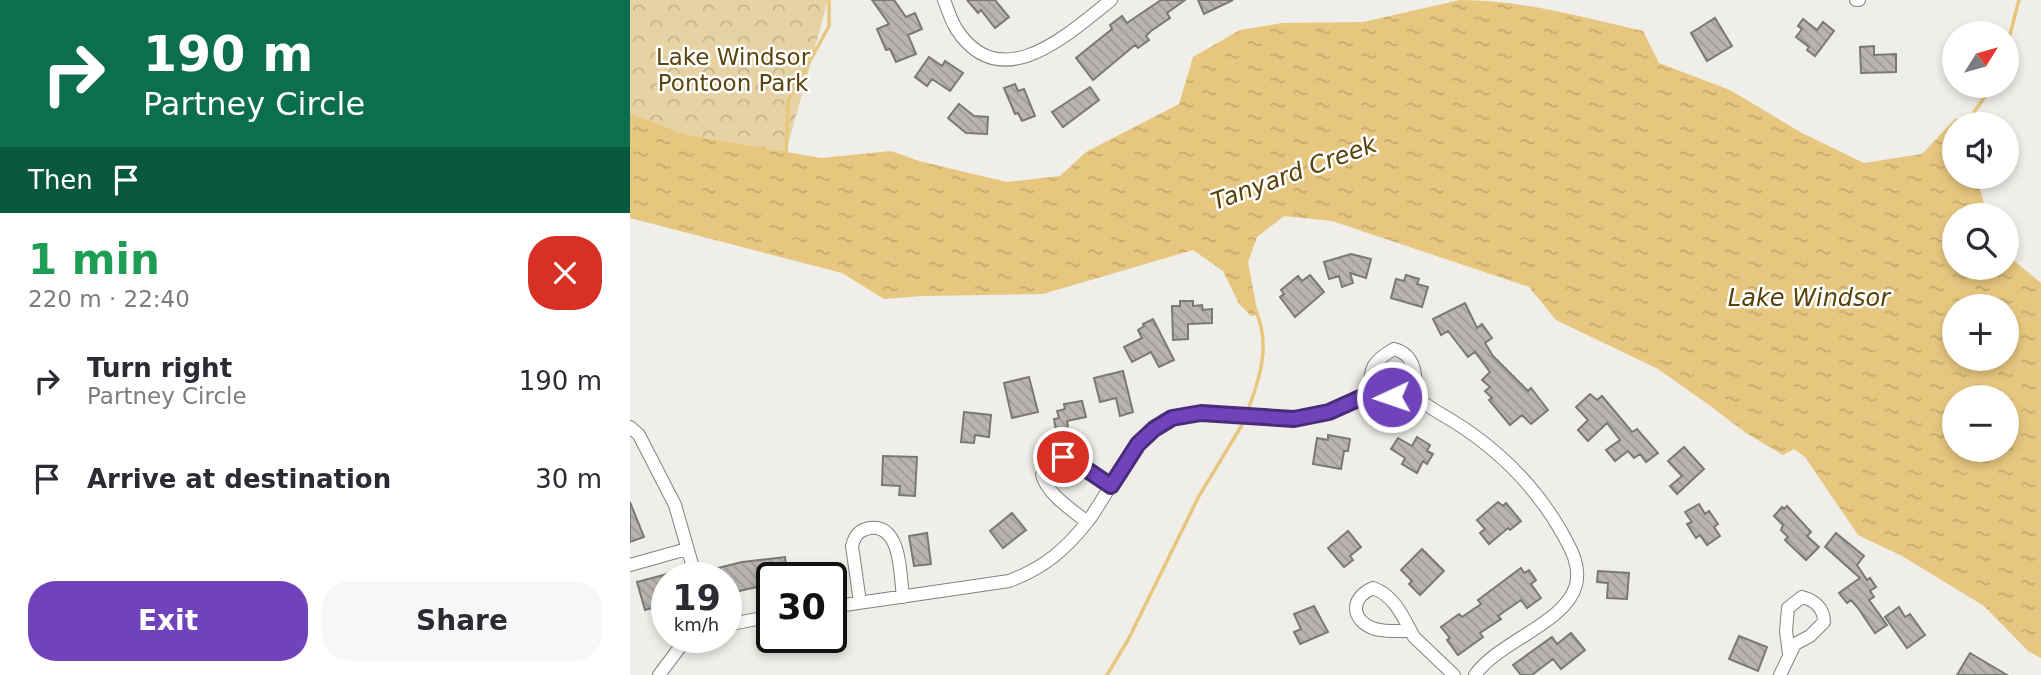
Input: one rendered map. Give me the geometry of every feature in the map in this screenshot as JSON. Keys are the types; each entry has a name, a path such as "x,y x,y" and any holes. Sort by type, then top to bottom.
{"street":[{"path":"944,0 955,27 969,46 987,57 1007,60 1034,54 1063,39 1111,0"},
{"path":"1369,394 1371,367 1376,359 1394,349 1402,351 1412,362 1415,370 1416,400"},
{"path":"847,604 1009,581 1036,571 1058,554 1087,522 1138,444 1154,429 1172,418 1201,413 1294,419 1329,412 1369,394 1416,400 1461,425 1516,471 1548,508 1573,553 1576,584 1569,600 1531,632 1499,650 1475,675"},
{"path":"630,427 639,435 675,505 691,562"},
{"path":"1087,522 1050,491 1042,475 1054,460 1063,457 1071,459 1111,486"},
{"path":"860,602 852,546 859,531 870,528 882,528 890,534 895,544 903,597"},
{"path":"630,565 687,549"},
{"path":"1410,631 1454,675"},
{"path":"659,675 676,653"},
{"path":"1780,675 1789,654"}],"green space":[{"name":"Lake Windsor Pontoon Park","path":"630,0 828,0 786,152 684,134 630,113"}],"water":[{"name":"Lake Windsor","path":"1460,0 1529,6 1643,31 1659,63 1730,90 1802,133 1864,163 1922,154 1942,133 1942,189 1980,189 1984,203 1942,203 1942,280 2019,280 2019,265 2041,283 2041,658 2028,651 1984,606 1902,556 1858,535 1805,457 1794,449 1783,455 1746,433 1658,369 1556,320 1529,287 1332,221 1284,216 1257,237 1248,262 1258,315 1251,316 1239,304 1223,271 1193,250 1043,294 884,299 842,273 630,218 630,113 684,134 821,158 891,151 919,161 1007,182 1060,176 1086,152 1179,104 1193,57 1240,30 1282,23 1363,22"}],"building":[{"path":"872,0 894,0 906,17 915,13 922,29 908,35 916,54 896,62 890,49 886,50 877,29 889,24"},
{"path":"967,0 995,0 1009,17 995,28 981,10 978,13"},
{"path":"1161,0 1185,0 1167,13 1170,18 1146,36 1149,40 1138,48 1135,45 1093,80 1076,58 1112,29 1110,25 1122,16 1127,23"},
{"path":"1198,0 1233,0 1204,14"},
{"path":"1715,18 1732,46 1707,61 1691,33"},
{"path":"1803,19 1817,30 1823,22 1834,31 1815,56 1807,50 1809,47 1796,37 1802,29 1798,26"},
{"path":"1874,46 1874,55 1896,54 1896,72 1861,73 1860,47"},
{"path":"929,57 942,66 945,61 963,73 950,91 932,79 927,86 915,77"},
{"path":"1015,84 1018,91 1024,89 1035,116 1022,121 1018,113 1015,114 1004,88"},
{"path":"1090,87 1099,100 1063,127 1052,112"},
{"path":"959,104 974,116 988,117 987,134 966,133 948,118"},
{"path":"1351,254 1371,259 1366,278 1350,273 1353,283 1342,287 1339,276 1329,279 1324,262"},
{"path":"1310,275 1324,292 1295,317 1280,297 1284,294 1281,290 1298,276 1302,281"},
{"path":"1406,275 1419,279 1417,284 1428,287 1422,307 1391,298 1396,279 1404,281"},
{"path":"1180,301 1193,301 1193,306 1202,305 1203,310 1212,309 1212,323 1188,324 1188,339 1173,340 1172,306 1180,306"},
{"path":"1465,303 1477,328 1482,324 1492,338 1485,343 1493,356 1528,391 1531,388 1548,410 1531,424 1522,415 1510,425 1489,400 1492,398 1485,391 1490,387 1482,380 1490,372 1475,352 1468,357 1448,331 1441,335 1433,319"},
{"path":"1153,319 1174,360 1159,367 1151,352 1132,362 1124,347 1142,338 1138,330"},
{"path":"1123,371 1133,412 1120,416 1116,398 1100,402 1094,378"},
{"path":"1029,377 1038,412 1012,418 1004,383"},
{"path":"1590,394 1597,400 1602,396 1632,432 1637,429 1658,453 1646,462 1640,454 1634,458 1628,451 1615,461 1606,450 1620,440 1607,423 1588,441 1578,430 1588,420 1576,407"},
{"path":"1082,401 1086,417 1067,421 1069,433 1057,436 1054,419 1059,418 1057,411 1065,409 1064,404"},
{"path":"964,412 991,415 989,437 975,435 974,443 961,442"},
{"path":"1328,435 1350,439 1348,451 1344,451 1341,469 1313,464 1317,438 1328,440"},
{"path":"1417,437 1430,445 1427,451 1433,454 1427,464 1423,461 1417,473 1402,464 1405,458 1391,449 1398,438 1412,446"},
{"path":"1684,447 1704,469 1677,494 1670,486 1682,476 1668,461"},
{"path":"883,456 917,457 915,496 899,495 900,486 882,485"},
{"path":"630,502 644,537 630,542"},
{"path":"1498,502 1503,506 1506,503 1521,521 1489,544 1480,533 1485,529 1477,520"},
{"path":"1699,504 1705,514 1709,511 1718,524 1714,527 1720,536 1707,545 1700,535 1696,538 1687,524 1692,522 1685,512"},
{"path":"1787,506 1811,532 1807,536 1819,547 1806,560 1785,540 1788,537 1781,530 1783,525 1774,516 1782,507 1784,509"},
{"path":"1012,513 1026,530 1003,548 990,531"},
{"path":"1348,531 1361,547 1350,556 1353,560 1344,567 1328,548"},
{"path":"927,533 931,564 914,566 909,536"},
{"path":"1836,533 1864,556 1857,565 1867,580 1870,578 1876,587 1870,591 1874,597 1869,600 1887,625 1875,633 1851,600 1847,603 1839,593 1860,578 1825,547"},
{"path":"1422,549 1444,571 1420,595 1409,584 1412,581 1401,570"},
{"path":"785,557 786,562 756,562 756,587 742,590 742,562"},
{"path":"1521,568 1524,573 1529,570 1536,580 1531,584 1541,598 1527,608 1521,600 1498,616 1501,619 1480,633 1483,637 1458,655 1441,627 1459,614 1462,617 1481,604 1478,600"},
{"path":"1598,571 1629,573 1627,599 1607,598 1608,583 1597,582"},
{"path":"651,578 651,608 645,610 637,582"},
{"path":"1314,606 1328,632 1300,644 1294,632 1301,629 1294,614"},
{"path":"1899,607 1905,617 1910,614 1925,635 1907,648 1885,617"},
{"path":"1571,633 1585,650 1561,669 1553,659 1532,675 1521,675 1513,665 1552,637 1557,644"},
{"path":"1739,636 1767,647 1758,671 1729,659"},
{"path":"1970,653 2007,675 1957,675"}],"waterway":[{"path":"786,155 788,101 829,26 829,0"},
{"path":"2014,21 2019,0"},
{"path":"1974,112 1984,98"},
{"path":"1249,407 1257,383 1263,347 1256,311"},
{"path":"1107,675 1128,640 1199,496 1242,425"}],"route":[{"path":"1063,457 1071,459 1111,486 1138,444 1154,429 1172,418 1201,413 1294,419 1329,412 1369,394 1392,397"}],"water label":[{"name":"Tanyard Creek","path":"1294,173"}]}
